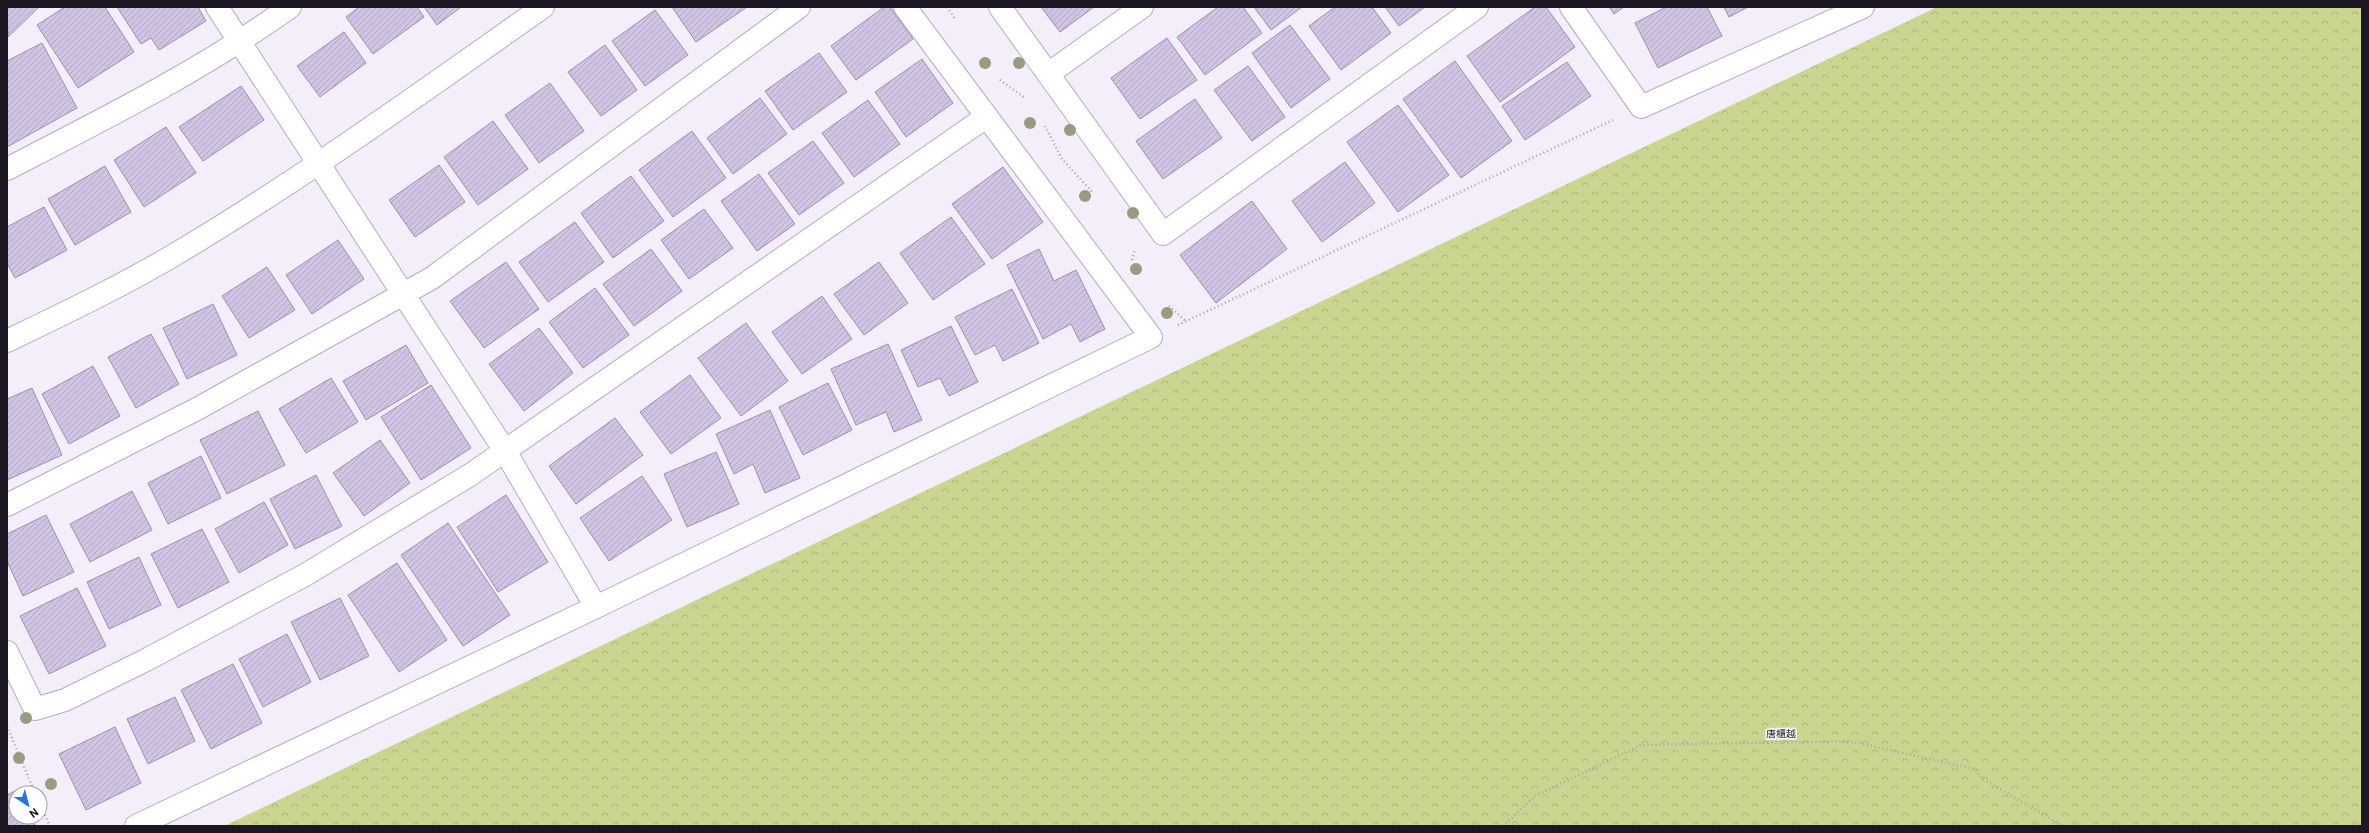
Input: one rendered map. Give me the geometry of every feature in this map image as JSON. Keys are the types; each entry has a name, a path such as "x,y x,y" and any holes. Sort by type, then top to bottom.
{"street":[{"path":"217,7 318,165 505,451 596,607"},
{"path":"7,169 85,129 240,43 290,7"},
{"path":"7,342 172,256 318,165 543,7"},
{"path":"7,505 196,409 404,295 432,278 798,7"},
{"path":"136,826 596,607 1151,337 905,7"},
{"path":"1000,7 1163,234 1478,7"},
{"path":"1048,74 1142,7"},
{"path":"1571,7 1641,107 1863,7"},
{"path":"7,652 35,709 65,700 146,660 305,574 505,451 986,117"}],"path":[{"path":"947,7 959,26"},
{"path":"997,77 1020,92 1030,102"},
{"path":"1151,337 1186,322 1641,107"},
{"path":"1044,124 1062,159 1081,182 1097,196"},
{"path":"1131,242 1136,248 1131,264"},
{"path":"1166,304 1186,322"},
{"path":"7,726 33,785"},
{"name":"唐櫃越","path":"1503,826 1535,796 1641,745 1849,741 1975,770 1981,778 2064,826"}],"green space":[{"path":"1937,7 2362,7 2362,826 224,826"}],"building":[{"path":"7,7 39,7 8,37"},
{"path":"65,7 105,7 134,52 78,88 37,25"},
{"path":"117,7 198,7 206,21 159,50 151,38 141,44"},
{"path":"359,7 417,7 424,17 373,54 346,17"},
{"path":"424,7 461,7 437,25"},
{"path":"672,7 747,7 696,42"},
{"path":"884,7 890,7 913,39 856,80 831,46"},
{"path":"1041,7 1094,7 1060,32"},
{"path":"1218,7 1243,7 1262,33 1205,75 1177,37"},
{"path":"1254,7 1302,7 1271,30"},
{"path":"1335,7 1372,7 1391,33 1341,70 1309,26"},
{"path":"1385,7 1425,7 1399,26"},
{"path":"1535,7 1546,7 1575,47 1500,102 1467,56"},
{"path":"1609,7 1624,7 1614,14"},
{"path":"1666,7 1707,7 1722,36 1658,68 1635,23"},
{"path":"1724,7 1748,7 1729,17"},
{"path":"655,10 688,55 645,86 612,41"},
{"path":"1290,25 1330,79 1291,108 1252,53"},
{"path":"344,32 366,63 320,97 297,66"},
{"path":"1167,38 1197,80 1140,119 1111,78"},
{"path":"42,43 77,108 7,147 7,61"},
{"path":"605,45 637,90 601,116 568,72"},
{"path":"819,53 847,92 793,130 765,91"},
{"path":"922,59 953,103 906,137 875,92"},
{"path":"1455,61 1512,141 1461,178 1403,99"},
{"path":"1567,62 1591,96 1525,140 1502,106"},
{"path":"1248,66 1285,117 1252,141 1214,90"},
{"path":"550,83 584,131 539,163 505,115"},
{"path":"241,86 264,120 203,161 179,127"},
{"path":"760,98 787,134 733,174 707,138"},
{"path":"1195,99 1222,138 1163,179 1136,141"},
{"path":"868,100 900,144 854,177 822,133"},
{"path":"1398,105 1449,175 1398,212 1347,142"},
{"path":"493,121 528,169 478,205 444,157"},
{"path":"166,127 196,173 144,207 114,160"},
{"path":"692,131 726,178 673,217 639,170"},
{"path":"813,141 844,183 799,215 768,173"},
{"path":"1345,162 1375,203 1322,242 1292,201"},
{"path":"439,165 465,202 415,237 389,200"},
{"path":"105,166 131,212 75,245 48,199"},
{"path":"1003,167 1043,222 992,259 952,204"},
{"path":"759,174 795,224 757,251 721,201"},
{"path":"631,176 664,221 613,258 581,213"},
{"path":"1252,201 1287,249 1216,303 1180,255"},
{"path":"44,207 67,250 15,278 7,263 7,227"},
{"path":"704,209 733,248 689,279 661,240"},
{"path":"951,217 985,264 933,300 900,253"},
{"path":"575,222 604,262 548,302 519,262"},
{"path":"338,240 364,279 312,314 286,275"},
{"path":"651,249 682,291 634,326 603,284"},
{"path":"1039,249 1054,281 1076,270 1105,329 1080,342 1071,324 1043,339 1007,265"},
{"path":"506,262 539,309 484,348 450,301"},
{"path":"879,262 908,303 864,335 834,294"},
{"path":"267,267 295,310 249,338 222,296"},
{"path":"595,288 629,335 583,368 549,322"},
{"path":"1012,289 1039,343 1003,361 995,345 975,355 955,317"},
{"path":"822,296 852,339 802,374 772,332"},
{"path":"213,304 237,355 187,379 163,328"},
{"path":"746,323 788,381 741,416 698,358"},
{"path":"951,326 978,382 949,396 940,378 918,387 901,350"},
{"path":"539,328 573,373 524,411 489,364"},
{"path":"151,334 179,384 136,408 108,357"},
{"path":"888,344 922,420 894,432 886,412 856,425 831,369"},
{"path":"406,345 428,383 366,420 343,381"},
{"path":"93,366 120,416 69,444 42,394"},
{"path":"690,375 721,418 671,454 640,412"},
{"path":"331,378 358,422 306,453 279,409"},
{"path":"828,383 852,430 803,455 779,407"},
{"path":"431,385 471,448 421,480 381,417"},
{"path":"32,388 62,455 7,480 7,399"},
{"path":"770,410 800,478 765,493 753,464 734,474 716,434"},
{"path":"258,411 285,465 227,494 200,440"},
{"path":"615,418 643,455 576,504 549,466"},
{"path":"380,440 410,483 364,516 333,473"},
{"path":"716,452 739,504 687,527 664,474"},
{"path":"201,456 221,498 168,524 148,483"},
{"path":"316,475 342,526 295,549 270,499"},
{"path":"642,476 672,520 609,561 580,518"},
{"path":"132,491 152,530 90,562 70,524"},
{"path":"506,495 548,562 498,592 457,527"},
{"path":"264,502 288,545 239,573 215,529"},
{"path":"46,515 74,572 23,596 7,561 7,534"},
{"path":"448,523 510,615 463,646 401,555"},
{"path":"202,529 229,582 178,608 151,554"},
{"path":"139,557 161,605 109,629 87,582"},
{"path":"397,563 447,640 399,672 348,595"},
{"path":"77,588 106,646 49,674 20,616"},
{"path":"340,598 369,656 320,680 291,622"},
{"path":"287,634 311,682 263,707 239,659"},
{"path":"233,664 262,723 211,749 181,690"},
{"path":"175,697 195,741 148,764 127,719"},
{"path":"115,727 141,783 86,810 59,754"},
{"path":"7,795 8,825 35,826 7,826"}]}
